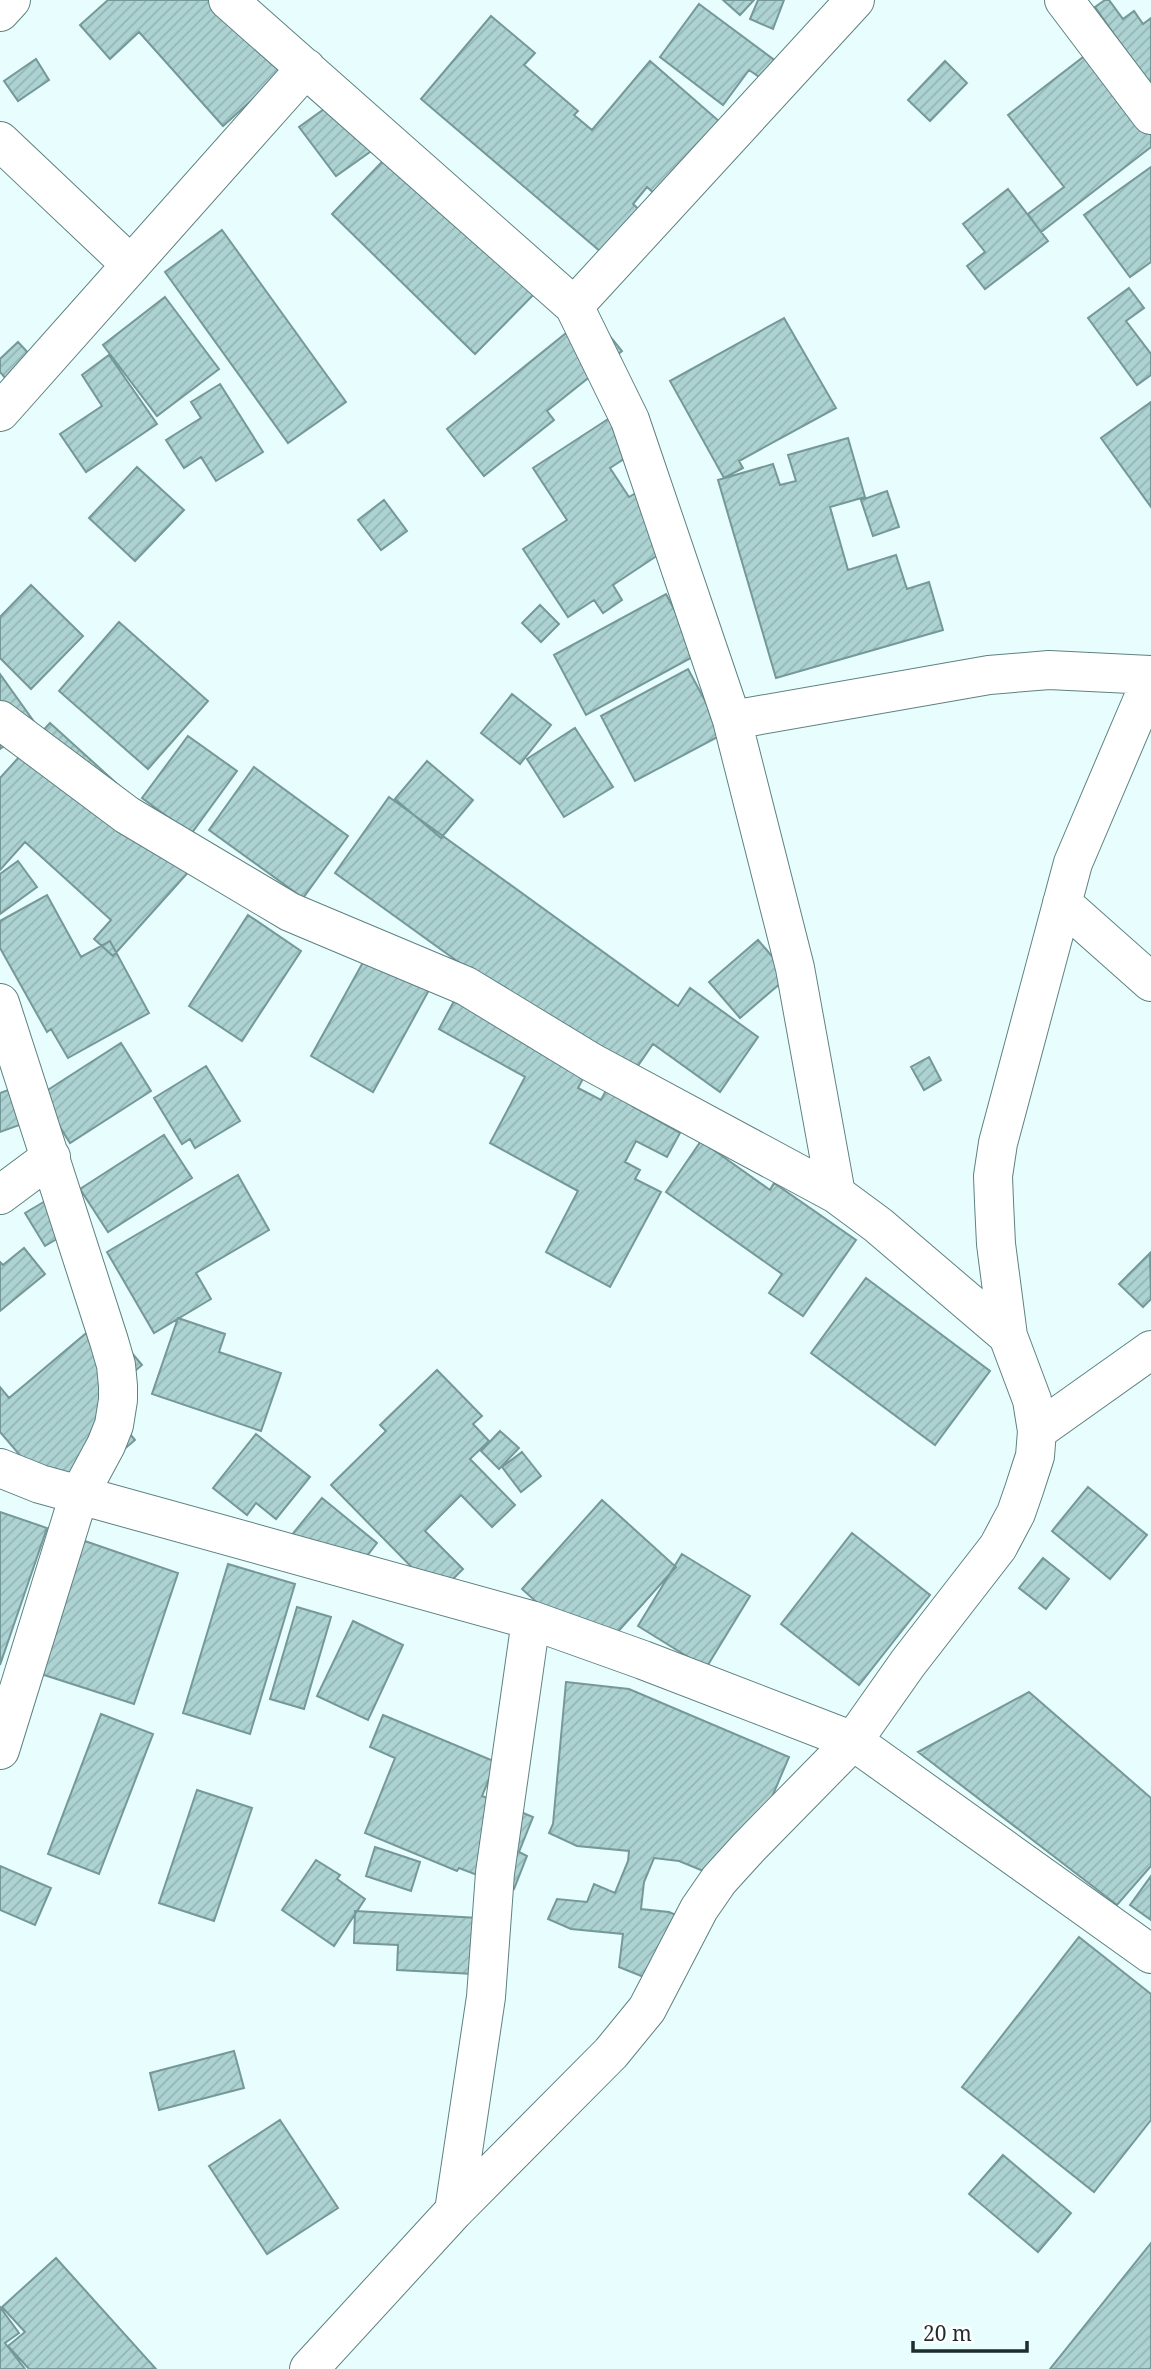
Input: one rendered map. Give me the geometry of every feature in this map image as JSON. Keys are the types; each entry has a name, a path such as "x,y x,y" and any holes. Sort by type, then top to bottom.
{"street":[{"path":"0,12 11,0"},
{"path":"228,0 574,306 630,420 732,720 795,968 836,1194"},
{"path":"574,306 855,0"},
{"path":"1064,0 1151,115"},
{"path":"0,412 306,68"},
{"path":"0,141 131,265"},
{"path":"309,2369 454,2211 611,2053 646,2009 699,1909 719,1880 853,1741 908,1663 998,1547 1016,1513 1035,1456 1037,1432 1032,1400 1008,1336 996,1244 993,1176 998,1143 1073,863 1151,678 1049,670 989,675 732,720"},
{"path":"0,720 127,815 290,912 466,986 591,1062 836,1194 878,1225 1008,1336"},
{"path":"1062,903 1151,982"},
{"path":"0,1003 105,1328 117,1376 118,1401 114,1425 106,1446 79,1495 0,1751"},
{"path":"0,1195 51,1157"},
{"path":"1037,1432 1151,1350"},
{"path":"0,1468 40,1485 531,1620 853,1741 1151,1954"},
{"path":"454,2211 486,1997 495,1873 531,1620"}],"building":[{"path":"108,0 210,0 291,65 223,126 139,32 110,59 80,25"},
{"path":"723,0 754,0 740,15"},
{"path":"758,0 784,0 773,29 750,19"},
{"path":"1109,0 1123,19 1134,11 1143,24 1151,18 1151,87 1095,7"},
{"path":"699,4 781,65 768,83 749,70 723,105 660,57"},
{"path":"491,16 535,53 524,65 578,111 574,115 592,130 650,61 720,122 657,196 647,187 633,204 645,215 608,258 421,99"},
{"path":"1091,51 1151,128 1151,147 1041,232 1028,214 1064,187 1008,115"},
{"path":"36,59 49,80 18,101 4,81"},
{"path":"945,61 967,83 930,121 908,100"},
{"path":"341,97 377,147 336,176 299,127"},
{"path":"404,139 543,285 475,354 332,214"},
{"path":"1151,167 1151,262 1130,277 1084,215"},
{"path":"1008,189 1048,241 985,289 967,266 985,252 963,224"},
{"path":"222,230 346,402 288,443 165,272"},
{"path":"1129,288 1144,308 1126,321 1151,354 1151,375 1137,385 1088,318"},
{"path":"165,297 219,369 157,416 103,345"},
{"path":"591,313 622,351 547,411 554,420 484,476 447,429"},
{"path":"784,318 836,408 739,461 743,468 724,478 670,381"},
{"path":"18,342 44,370 19,394 0,372 0,359"},
{"path":"109,355 157,424 86,472 60,434 102,406 82,375"},
{"path":"220,384 263,452 216,481 201,457 184,468 166,440 201,418 191,402"},
{"path":"1151,402 1151,507 1101,438"},
{"path":"628,406 652,441 610,468 629,497 641,490 676,543 613,585 622,600 603,613 594,600 568,617 523,549 567,520 533,468"},
{"path":"848,438 865,497 830,507 848,570 896,555 907,589 929,582 943,630 776,678 718,480 773,464 780,485 796,481 788,455"},
{"path":"137,467 184,510 135,561 89,518"},
{"path":"887,491 899,527 873,536 861,500"},
{"path":"384,500 407,531 381,550 358,520"},
{"path":"31,585 83,636 31,689 0,658 0,617"},
{"path":"666,594 698,654 586,715 554,655"},
{"path":"540,605 559,624 541,642 522,623"},
{"path":"119,622 208,701 148,769 59,691"},
{"path":"688,669 723,734 635,781 601,716"},
{"path":"0,674 35,723 0,749"},
{"path":"512,694 551,725 520,764 481,733"},
{"path":"50,723 200,859 113,956 94,939 111,920 25,842 0,870 0,778"},
{"path":"575,728 613,787 564,817 527,759"},
{"path":"188,736 237,771 191,834 142,798"},
{"path":"427,761 473,800 441,838 395,799"},
{"path":"254,767 348,836 303,898 209,830"},
{"path":"389,797 678,1006 690,988 758,1037 720,1092 653,1044 626,1083 335,873"},
{"path":"18,861 37,887 0,914 0,874"},
{"path":"47,895 81,957 110,941 149,1013 68,1058 51,1029 47,1032 0,948 0,921"},
{"path":"248,915 301,951 242,1041 189,1006"},
{"path":"758,940 789,976 740,1018 709,982"},
{"path":"372,946 434,981 373,1092 311,1056"},
{"path":"454,1001 586,1073 578,1088 601,1100 612,1079 639,1094 632,1106 680,1133 667,1157 636,1141 625,1162 640,1170 635,1179 661,1192 610,1287 546,1252 578,1191 490,1143 525,1077 439,1029"},
{"path":"121,1043 151,1091 70,1143 40,1095"},
{"path":"929,1057 941,1080 924,1090 911,1067"},
{"path":"206,1066 240,1121 195,1148 190,1139 182,1144 154,1098"},
{"path":"33,1081 47,1115 0,1132 0,1093"},
{"path":"164,1135 192,1178 108,1232 80,1189"},
{"path":"701,1141 770,1190 774,1183 856,1240 803,1316 769,1293 782,1274 666,1192"},
{"path":"238,1175 269,1230 196,1273 211,1299 154,1333 107,1252"},
{"path":"52,1197 72,1230 45,1246 25,1213"},
{"path":"24,1248 45,1274 0,1311 0,1262 3,1265"},
{"path":"1150,1253 1151,1299 1143,1307 1119,1284"},
{"path":"866,1278 990,1371 935,1445 811,1353"},
{"path":"178,1318 225,1334 219,1352 281,1373 261,1431 152,1394"},
{"path":"103,1319 142,1365 101,1400 135,1440 61,1503 0,1432 0,1387 9,1398"},
{"path":"437,1370 482,1416 473,1424 489,1441 470,1459 515,1505 492,1527 461,1495 425,1531 463,1569 438,1594 331,1485 386,1431 380,1425"},
{"path":"500,1431 519,1448 499,1469 481,1451"},
{"path":"256,1434 310,1477 276,1519 256,1503 247,1515 213,1488"},
{"path":"522,1452 541,1476 521,1492 502,1467"},
{"path":"1088,1487 1147,1535 1110,1579 1052,1531"},
{"path":"322,1498 377,1543 346,1583 290,1537"},
{"path":"602,1500 676,1567 596,1656 522,1589"},
{"path":"0,1512 47,1528 0,1665"},
{"path":"852,1533 930,1595 859,1685 781,1624"},
{"path":"79,1539 178,1573 134,1704 35,1672"},
{"path":"682,1554 750,1596 706,1668 638,1626"},
{"path":"1043,1558 1069,1579 1046,1609 1019,1588"},
{"path":"228,1564 295,1584 250,1734 183,1713"},
{"path":"297,1607 331,1617 304,1709 270,1699"},
{"path":"353,1621 403,1645 368,1720 317,1696"},
{"path":"566,1682 629,1689 789,1757 735,1884 679,1861 654,1858 644,1882 641,1909 669,1912 688,1920 661,1984 619,1967 623,1934 571,1929 548,1919 557,1899 587,1902 594,1884 615,1893 628,1861 629,1851 577,1846 549,1833 553,1824"},
{"path":"1029,1692 1151,1798 1151,1866 1117,1905 918,1752"},
{"path":"101,1714 153,1734 99,1874 48,1854"},
{"path":"383,1715 496,1762 482,1796 533,1817 519,1852 527,1856 514,1889 459,1868 457,1871 365,1833 395,1758 370,1747"},
{"path":"197,1790 252,1808 214,1921 159,1903"},
{"path":"375,1847 420,1862 411,1891 366,1876"},
{"path":"316,1860 340,1875 337,1879 365,1899 334,1946 282,1910"},
{"path":"0,1866 51,1888 35,1925 0,1910"},
{"path":"1151,1876 1151,1920 1130,1905"},
{"path":"355,1911 496,1919 493,1975 397,1970 398,1945 354,1943"},
{"path":"1079,1937 1151,1994 1151,2120 1094,2192 962,2087"},
{"path":"234,2051 244,2088 159,2110 150,2073"},
{"path":"280,2120 338,2208 267,2254 209,2166"},
{"path":"1003,2155 1071,2213 1038,2252 969,2194"},
{"path":"1151,2243 1151,2369 1050,2369"},
{"path":"56,2258 156,2369 29,2369 8,2346 25,2332 2,2307"},
{"path":"0,2307 19,2333 5,2343 25,2369 0,2369"}]}
